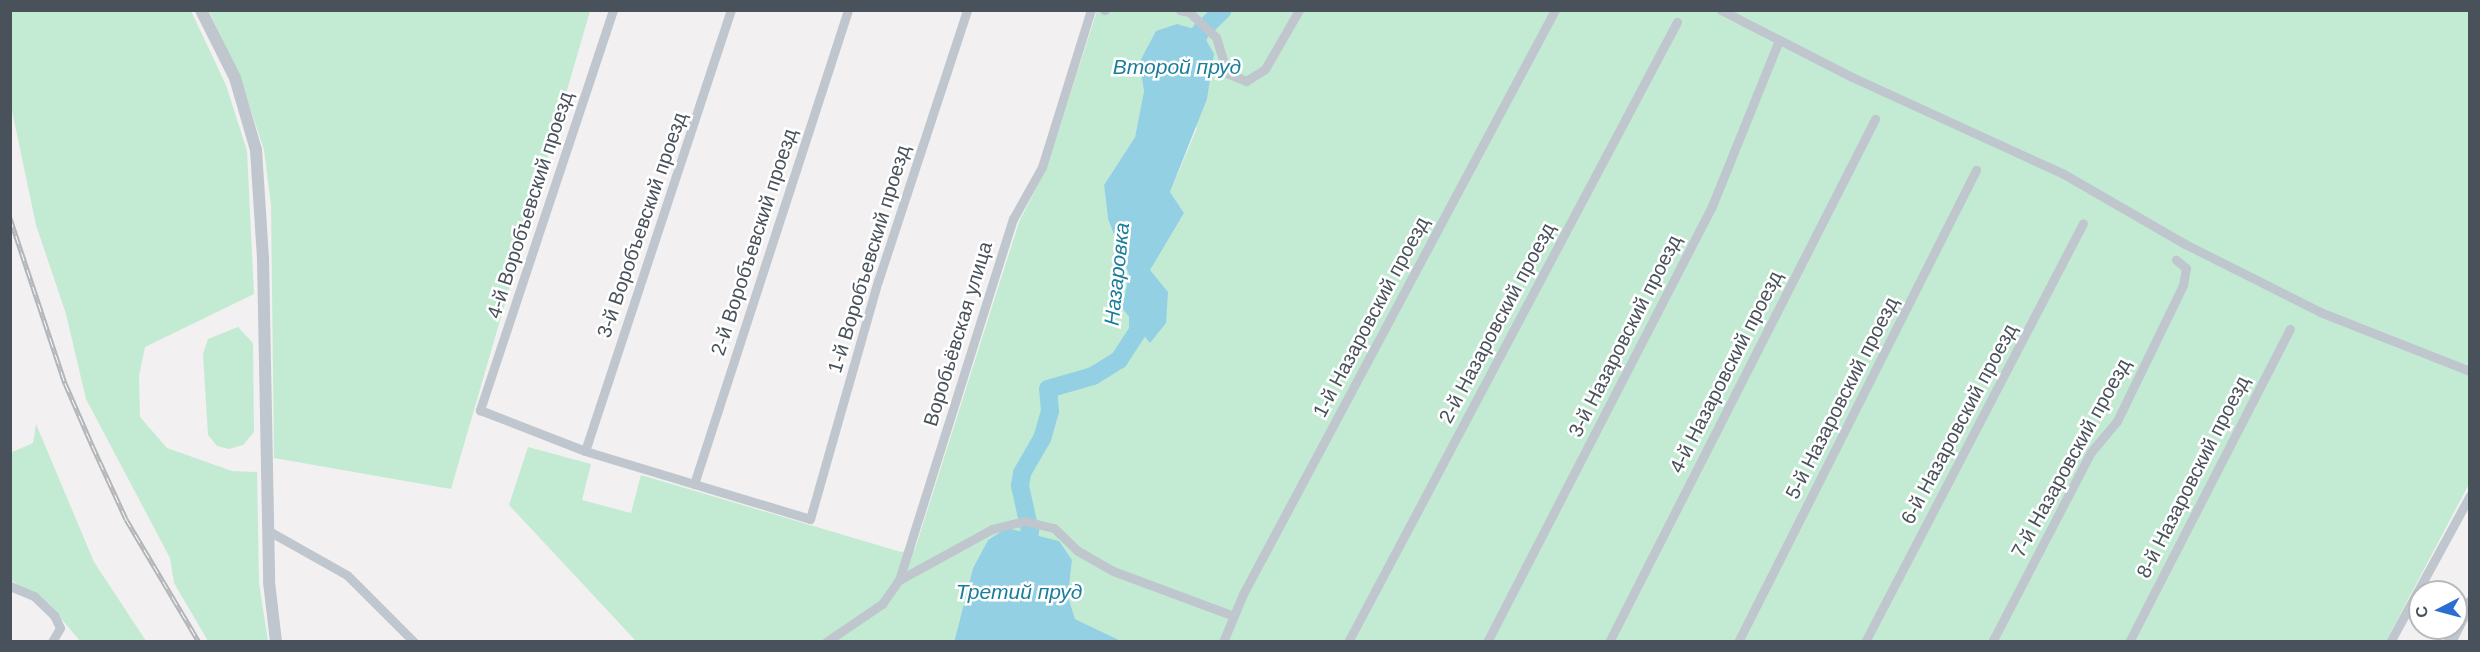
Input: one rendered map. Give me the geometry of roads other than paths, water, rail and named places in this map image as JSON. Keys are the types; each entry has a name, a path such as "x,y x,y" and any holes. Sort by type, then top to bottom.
{"street":[{"path":"201,10 235,78 256,150 263,258 267,530 276,642"},
{"name":"4-й Воробъевский проезд","path":"585,451 480,410 613,10"},
{"name":"3-й Воробъевский проезд","path":"585,451 731,10"},
{"name":"2-й Воробъевский проезд","path":"694,484 848,10"},
{"name":"1-й Воробъевский проезд","path":"694,484 810,519 878,281 967,10"},
{"name":"Воробьёвская улица","path":"826,642 882,604 899,580 1012,219 1042,167 1091,10"},
{"path":"1180,10 1189,12 1216,37 1227,73 1246,81 1265,69 1299,10"},
{"name":"1-й Назаровский проезд","path":"1223,642 1234,616 1555,10"},
{"path":"1721,10 1779,40 2062,172 2185,244 2320,312 2469,371"},
{"name":"2-й Назаровский проезд","path":"1348,642 1677,22"},
{"name":"3-й Назаровский проезд","path":"1487,642 1712,206 1779,40"},
{"name":"4-й Назаровский проезд","path":"1609,642 1875,119"},
{"name":"5-й Назаровский проезд","path":"1738,642 1977,170"},
{"name":"6-й Назаровский проезд","path":"1865,642 2083,223"},
{"name":"7-й Назаровский проезд","path":"1992,642 2091,452 2117,421 2182,285 2186,268 2176,260"},
{"name":"8-й Назаровский проезд","path":"2129,642 2289,328"},
{"path":"585,451 694,484"},
{"path":"2390,642 2469,495"},
{"path":"899,580 992,529 1025,521 1054,528 1078,551 1113,571 1234,616"},
{"path":"267,530 347,575 414,642"},
{"path":"10,586 34,596 54,615 60,628 52,642"},
{"path":"2450,642 2469,603"}],"water":[{"name":"Второй пруд","path":"1177,24 1201,31 1214,54 1207,99 1170,192 1184,213 1150,270 1168,292 1166,323 1150,343 1122,308 1129,275 1108,219 1104,185 1135,137 1144,91 1139,63 1156,31"},
{"name":"Третий пруд","path":"1007,528 1059,541 1072,560 1068,596 1075,619 1121,641 954,642 973,568 988,540"}],"waterway":[{"name":"Назаровка","path":"1194,44 1201,31 1223,10"},
{"name":"Назаровка","path":"1025,555 1030,531 1020,486 1022,473 1042,439 1050,411 1048,389 1093,376 1119,360 1138,331 1138,306"}],"railway":[{"path":"10,218 65,383 92,445 126,519 199,642"}]}
